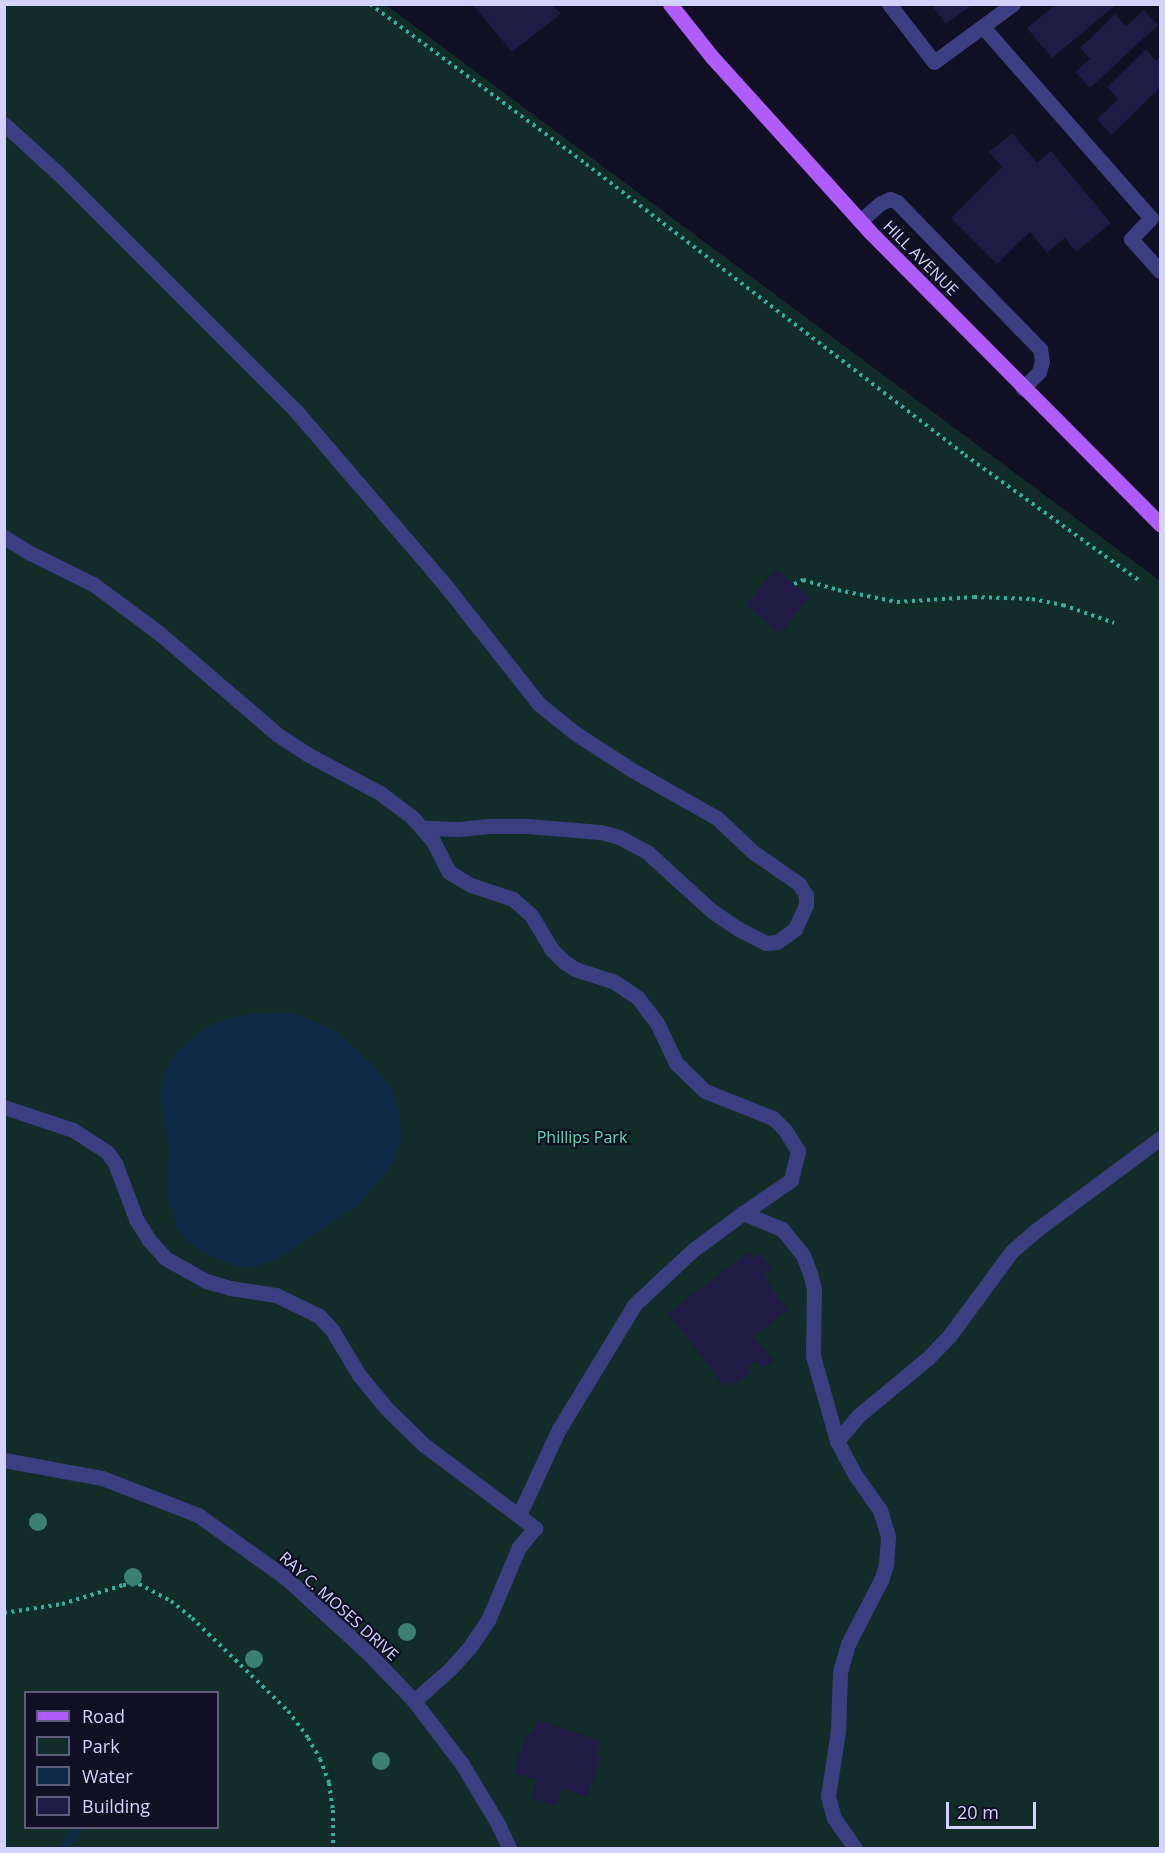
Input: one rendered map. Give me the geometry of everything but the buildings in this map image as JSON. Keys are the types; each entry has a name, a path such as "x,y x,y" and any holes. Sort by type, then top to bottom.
{"main road":[{"name":"HILL AVENUE","path":"670,4 712,57 860,220 1023,388 1161,524"}],"street":[{"path":"889,4 934,62 1013,4"},
{"path":"983,27 1150,218 1131,239 1161,271"},
{"path":"4,124 62,177 296,411 445,585 539,704 575,733 622,764 717,818 753,852 799,884 806,895 806,905 795,929 777,942 766,943 713,912 647,852 619,837 600,832 527,826 424,828"},
{"path":"860,220 881,202 890,199 897,202 1040,349 1042,361 1039,372 1023,388"},
{"path":"4,537 30,553 93,584 159,633 279,735 307,754 380,793 424,828 449,872 471,885 513,898 531,915 552,950 563,961 575,969 612,981 638,998 657,1023 676,1063 690,1078 705,1091 761,1112 784,1130 798,1151 791,1180 693,1250 635,1304 559,1429 519,1515"},
{"path":"4,1107 73,1130 107,1152 115,1163 136,1219 149,1240 165,1258 206,1281 230,1288 276,1295 319,1316 332,1330 359,1375 387,1409 424,1445 535,1528 519,1547 488,1620 450,1669 414,1701"},
{"path":"837,1440 859,1415 902,1377 928,1358 950,1335 1012,1251 1035,1231 1161,1138"},
{"path":"743,1213 782,1229 803,1255 814,1288 813,1356 837,1440 856,1476 880,1510 888,1537 886,1565 881,1580 848,1644 840,1672 838,1731 828,1796 834,1818 855,1848"},
{"name":"RAY C. MOSES DRIVE","path":"4,1461 102,1478 198,1515 286,1578 369,1654 414,1701 462,1764 498,1824 509,1848"}],"path":[{"path":"370,4 586,164 965,455 1140,581"},
{"path":"794,584 803,580 897,602 984,597 1032,599 1063,605 1114,623"},
{"path":"4,1613 62,1604 123,1585 138,1584 171,1601 192,1618 288,1711 308,1738 320,1759 329,1784 333,1810 333,1848"}],"green space":[{"name":"Phillips Park","path":"5,5 386,5 1160,581 1160,1848 5,1848"}],"water":[{"path":"293,1013 336,1031 379,1071 392,1090 399,1110 402,1139 392,1165 359,1204 279,1258 253,1267 239,1267 204,1253 188,1241 177,1228 167,1193 169,1145 161,1102 162,1086 166,1070 177,1052 205,1028 227,1019 250,1014"}],"waterway":[{"path":"63,1848 76,1829"}]}
